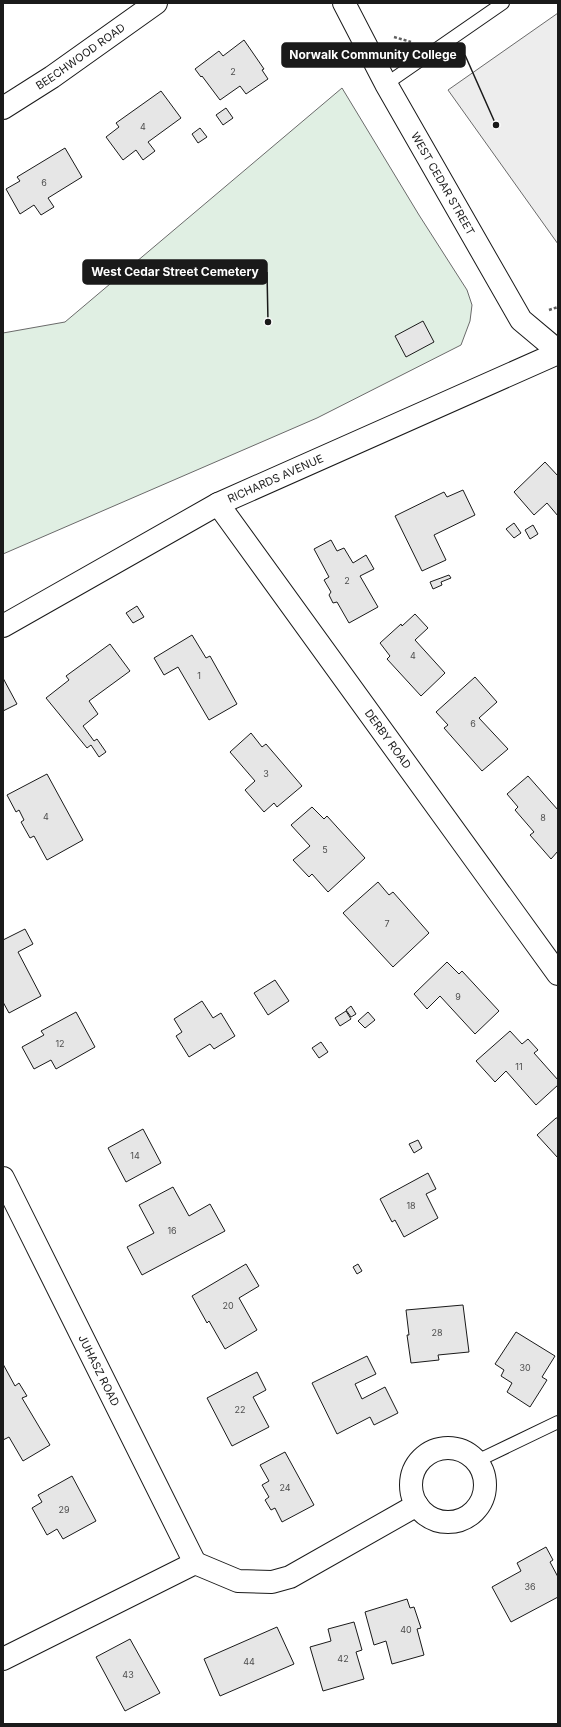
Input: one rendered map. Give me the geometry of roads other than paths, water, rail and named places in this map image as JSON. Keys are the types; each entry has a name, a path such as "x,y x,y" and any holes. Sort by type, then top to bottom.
{"street":[{"name":"BEECHWOOD ROAD","path":"3,108 52,77 156,3"},
{"name":"WEST CEDAR STREET","path":"347,4 386,84 521,320 558,352"},
{"name":"RICHARDS AVENUE","path":"3,626 218,504 558,352"},
{"name":"DERBY ROAD","path":"218,504 556,966"},
{"name":"JUHASZ ROAD","path":"3,1178 195,1563"},
{"path":"442,1448 457,1448 470,1454 480,1465 486,1479 485,1494 479,1507 468,1517 455,1522 440,1522 427,1516 417,1505 411,1491 411,1477 417,1463 428,1453 442,1448"},
{"path":"3,1659 195,1563 238,1581 272,1582 290,1577 417,1505"}],"lane":[{"path":"386,84 503,3"},
{"path":"477,1461 558,1422"}],"place":[{"name":"Norwalk Community College","path":"496,125"},
{"name":"West Cedar Street Cemetery","path":"268,322"}]}
